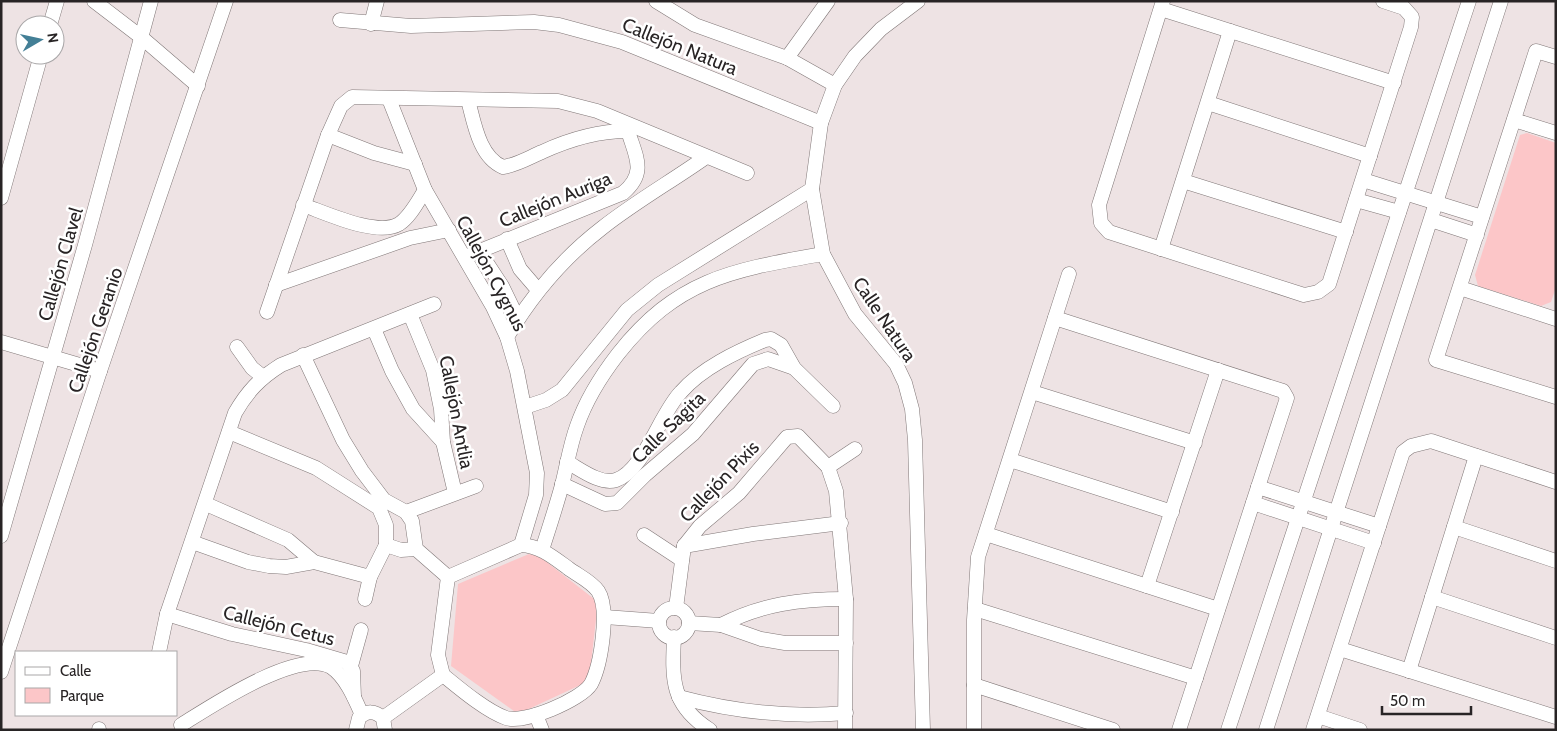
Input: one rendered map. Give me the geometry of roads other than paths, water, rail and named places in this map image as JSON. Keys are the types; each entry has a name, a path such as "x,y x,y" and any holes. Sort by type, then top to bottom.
{"street":[{"path":"53,15 58,1"},
{"path":"94,1 141,37 198,86"},
{"name":"Callejón Clavel","path":"1,536 85,245 151,1"},
{"name":"Callejón Geranio","path":"1,672 100,371 226,1"},
{"path":"371,24 377,1"},
{"name":"Callejón Natura","path":"656,1 695,25 787,58 835,85"},
{"path":"787,58 828,1"},
{"path":"1383,1 1404,8 1412,17 1411,27 1394,83 1329,284 1318,292 1304,294 1109,232 1101,223 1099,205 1162,5 1230,31 1394,83"},
{"path":"1228,730 1469,1"},
{"path":"1266,730 1501,1"},
{"name":"Calle Natura","path":"914,2 881,29 855,56 835,85 821,123 812,189 823,254 855,314 896,364 912,409 915,440 923,730"},
{"name":"Callejón Natura","path":"340,20 371,24 420,26 534,22 559,25 630,45 821,123"},
{"path":"1161,249 1230,31"},
{"path":"1556,57 1536,51 1436,360 1556,397"},
{"path":"1,198 39,65"},
{"path":"267,312 328,135 346,100 360,96 389,99 558,101 597,111 627,127 747,173"},
{"name":"Callejón Cygnus","path":"389,99 425,190 465,257 507,338 525,407 534,452 536,488 529,522 521,545"},
{"path":"468,100 479,137 486,152 492,161 503,167 587,135 627,127"},
{"path":"1208,103 1370,156"},
{"path":"1514,120 1556,133"},
{"name":"Callejón Auriga","path":"465,257 605,202 632,186 637,178 638,167 627,127"},
{"path":"328,135 374,153 415,164"},
{"name":"Callejón Auriga","path":"507,338 538,290 562,263 602,228 706,157"},
{"path":"1183,180 1346,232"},
{"path":"1363,180 1482,217"},
{"path":"525,407 546,400 562,390 627,310 658,285 812,189"},
{"path":"303,205 357,223 374,227 388,227 400,223 409,214 425,190"},
{"path":"1356,200 1399,212"},
{"path":"1431,220 1477,235"},
{"path":"276,285 410,238 449,230"},
{"path":"507,239 520,269 538,290"},
{"name":"Callejón Cygnus","path":"479,251 502,286 518,319"},
{"path":"542,550 577,426 591,394 610,365 638,329 667,304 705,282 748,268 823,254"},
{"path":"974,730 975,609 978,557 1069,274"},
{"path":"1460,288 1555,317"},
{"path":"159,651 167,614 229,432 242,401 262,376 303,356 434,304"},
{"name":"Callejón Antlia","path":"406,512 455,493 443,442 441,409 433,370 410,314"},
{"path":"1055,318 1283,391 1286,394 1287,398 1179,730"},
{"path":"374,329 392,370 413,409 443,442"},
{"path":"567,462 591,476 608,481 640,470 667,408 681,391 716,364 756,344 771,339 781,346 794,368 833,406"},
{"path":"1,342 100,371"},
{"path":"237,347 252,368 262,376"},
{"path":"740,352 753,364 768,358 794,368"},
{"path":"303,356 343,440 382,504 386,525 386,545 370,577 365,600"},
{"name":"Calle Sagita","path":"562,484 610,506 623,499 640,470 693,434 753,364"},
{"path":"1147,586 1218,370"},
{"path":"1032,392 1194,442"},
{"path":"229,432 316,468 382,504 406,512 414,530 416,549 448,577"},
{"name":"Callejón Pixis","path":"683,553 700,526 739,493 787,437 792,435 803,440 828,467 836,491 841,523 846,599 845,730"},
{"path":"1313,730 1403,452 1411,446 1431,441 1556,482"},
{"path":"828,467 855,449"},
{"path":"1409,671 1476,456"},
{"path":"1010,460 1172,512"},
{"path":"455,493 476,486"},
{"path":"1258,486 1379,526"},
{"path":"1253,503 1374,543"},
{"path":"206,504 288,540 302,549 314,562"},
{"name":"Callejón Pixis","path":"683,553 753,534 841,523"},
{"path":"1454,528 1556,561"},
{"path":"986,534 1218,609"},
{"path":"644,535 683,553 676,608"},
{"path":"192,542 248,562 286,567 314,562 370,577"},
{"path":"386,545 401,550 416,549"},
{"path":"521,545 542,550 598,591 603,602 605,617 598,661 590,684 583,693 536,716 520,720 505,718 443,675 438,655 448,577 521,545"},
{"path":"1432,597 1556,638"},
{"path":"721,625 751,611 788,602 846,599"},
{"path":"676,608 685,613 689,623 686,631 674,637 663,632 660,621 665,611 676,608"},
{"path":"975,609 1196,678"},
{"name":"Callejón Cetus","path":"167,614 325,660 354,697"},
{"path":"605,617 660,621"},
{"path":"689,623 721,625 761,640 786,643 846,643"},
{"path":"351,666 361,630"},
{"path":"674,637 673,675 678,697 694,718 710,730"},
{"path":"1340,649 1556,717"},
{"name":"Callejón Cetus","path":"180,723 226,696 268,676 325,660 342,660 351,666 356,725"},
{"path":"356,725 373,712 386,726 443,675"},
{"path":"974,685 1113,730"},
{"path":"678,697 727,709 765,714 808,716 846,713"},
{"path":"536,716 542,730"},
{"path":"1318,716 1360,730"}]}
